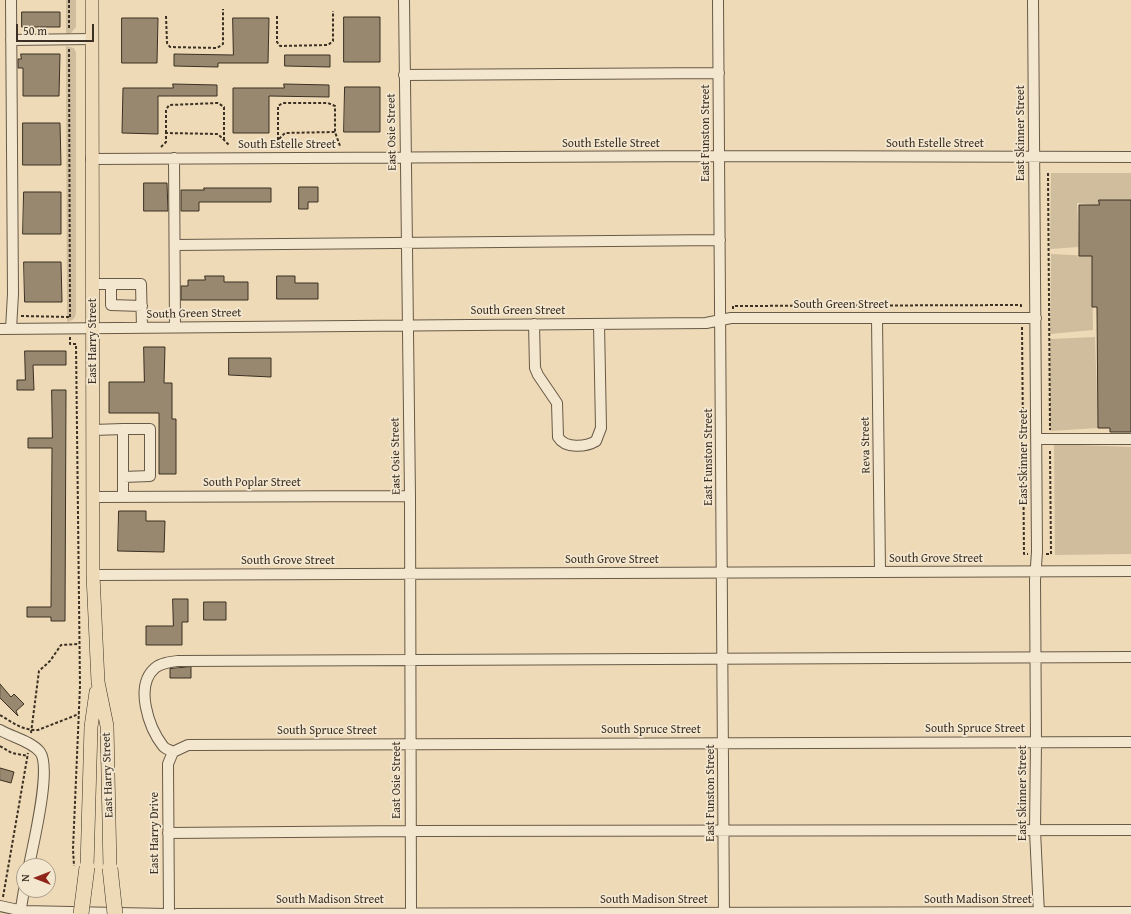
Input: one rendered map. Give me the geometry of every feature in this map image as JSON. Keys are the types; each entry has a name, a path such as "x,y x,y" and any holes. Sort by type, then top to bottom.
{"highway":[{"path":"110,868 115,914"},
{"path":"81,869 81,914"}],"main road":[{"name":"East Harry Street","path":"92,0 91,159 94,497 93,574 98,682 107,726 110,868"},
{"name":"East Harry Street","path":"81,869 91,727 98,682"}],"street":[{"path":"11,0 11,329"},
{"name":"East Osie Street","path":"404,0 410,496 411,912"},
{"name":"East Funston Street","path":"718,0 723,573 724,913"},
{"name":"East Skinner Street","path":"1033,0 1037,439 1035,831 1039,914"},
{"path":"11,40 92,39"},
{"path":"404,75 718,73"},
{"name":"South Estelle Street","path":"91,159 719,156 1131,157"},
{"path":"174,158 175,327"},
{"path":"175,245 720,240"},
{"path":"92,284 141,284 142,328"},
{"path":"111,284 111,305 142,306"},
{"name":"South Green Street","path":"0,329 407,324 711,323 734,318 1036,318"},
{"name":"Reva Street","path":"877,318 880,572"},
{"path":"534,324 535,368 557,403 558,437 561,441 567,444 586,445 596,441 600,428 600,324"},
{"path":"122,429 123,497"},
{"path":"93,430 150,429 150,476 123,477"},
{"path":"1037,439 1131,439"},
{"name":"South Poplar Street","path":"94,497 410,496"},
{"name":"South Grove Street","path":"93,574 1131,571"},
{"path":"173,752 163,747 150,721 144,697 146,680 154,668 167,662 1131,658"},
{"path":"0,730 35,746 43,758 45,779 30,858"},
{"name":"South Spruce Street","path":"173,752 188,745 723,742 1131,742"},
{"name":"East Harry Drive","path":"167,914 168,764 173,752"},
{"path":"168,833 411,831 1131,830"},
{"path":"20,912 23,898"},
{"path":"1,906 20,912 167,914"},
{"name":"South Madison Street","path":"177,914 411,912 1039,914 1131,912"}],"path":[{"path":"69,0 70,344 76,344 79,644 79,714 73,849 81,869"},
{"path":"166,16 167,43 170,47 217,48 223,44 223,9"},
{"path":"277,16 277,42 280,46 328,45 333,41 333,11"},
{"path":"162,147 166,142 166,110 169,105 218,103 224,107 224,141"},
{"path":"278,140 278,106 283,103 328,103 335,106 334,132 340,146"},
{"path":"272,146 285,133 334,132"},
{"path":"166,133 218,134 230,146"},
{"path":"734,318 733,306 1021,305 1024,554 1051,554 1048,173"},
{"path":"12,316 70,317"},
{"path":"1,906 28,756 38,671 50,661 61,645 79,644"},
{"path":"0,715 16,725 31,730 38,730 79,714"},
{"path":"0,746 12,753 28,756"}],"shaded area":[{"path":"66,0 76,0 76,27 71,33 66,34"},
{"path":"66,46 74,48 76,53 76,315 67,322"},
{"path":"1051,173 1131,173 1131,200 1095,205 1077,203 1079,247 1050,249"},
{"path":"1051,254 1092,256 1093,330 1050,334"},
{"path":"1095,337 1098,428 1050,431 1050,339"},
{"path":"1054,444 1131,447 1131,554 1055,555"}],"building":[{"path":"22,12 60,12 60,27 22,27"},
{"path":"344,17 380,17 380,62 344,62"},
{"path":"122,18 158,18 157,63 122,63"},
{"path":"233,18 269,18 268,63 218,63 218,67 174,66 174,54 233,55"},
{"path":"21,54 60,54 59,96 23,96 23,68 18,68 18,59 21,59"},
{"path":"285,55 330,55 330,67 285,66"},
{"path":"173,84 217,85 217,96 158,96 158,134 122,133 123,88 173,88"},
{"path":"284,84 329,85 329,97 269,96 269,133 233,133 233,88 284,88"},
{"path":"345,87 380,87 380,132 344,132"},
{"path":"23,123 60,123 61,165 23,165"},
{"path":"144,183 167,183 168,211 144,211"},
{"path":"299,187 318,187 318,202 308,202 308,209 299,209"},
{"path":"204,188 271,188 271,202 199,202 199,211 181,211 181,190 204,190"},
{"path":"24,192 61,192 61,234 23,234"},
{"path":"1099,200 1131,200 1131,432 1110,432 1110,428 1098,428 1097,307 1092,307 1092,256 1079,256 1079,205 1099,205"},
{"path":"24,262 61,262 62,302 25,302"},
{"path":"205,276 224,276 224,282 248,282 248,300 181,300 181,286 188,286 188,280 205,280"},
{"path":"277,276 295,276 295,283 318,283 318,299 277,299"},
{"path":"144,347 165,347 164,383 172,383 172,419 176,419 176,474 159,474 159,413 109,413 109,382 144,382"},
{"path":"25,351 66,351 66,365 33,365 34,390 17,390 17,380 25,380"},
{"path":"229,358 271,358 271,377 229,375"},
{"path":"52,390 66,390 65,621 51,621 51,617 27,617 27,607 51,607 52,448 28,448 28,438 52,438"},
{"path":"119,511 146,511 146,521 165,521 164,552 118,551"},
{"path":"173,599 188,599 188,622 182,622 182,645 146,645 146,626 173,626"},
{"path":"204,602 226,602 226,620 204,620"},
{"path":"191,667 191,678 170,678 170,669"},
{"path":"0,684 11,697 14,694 24,704 16,711 18,716 0,698"},
{"path":"0,768 14,772 11,783 0,780"}]}
